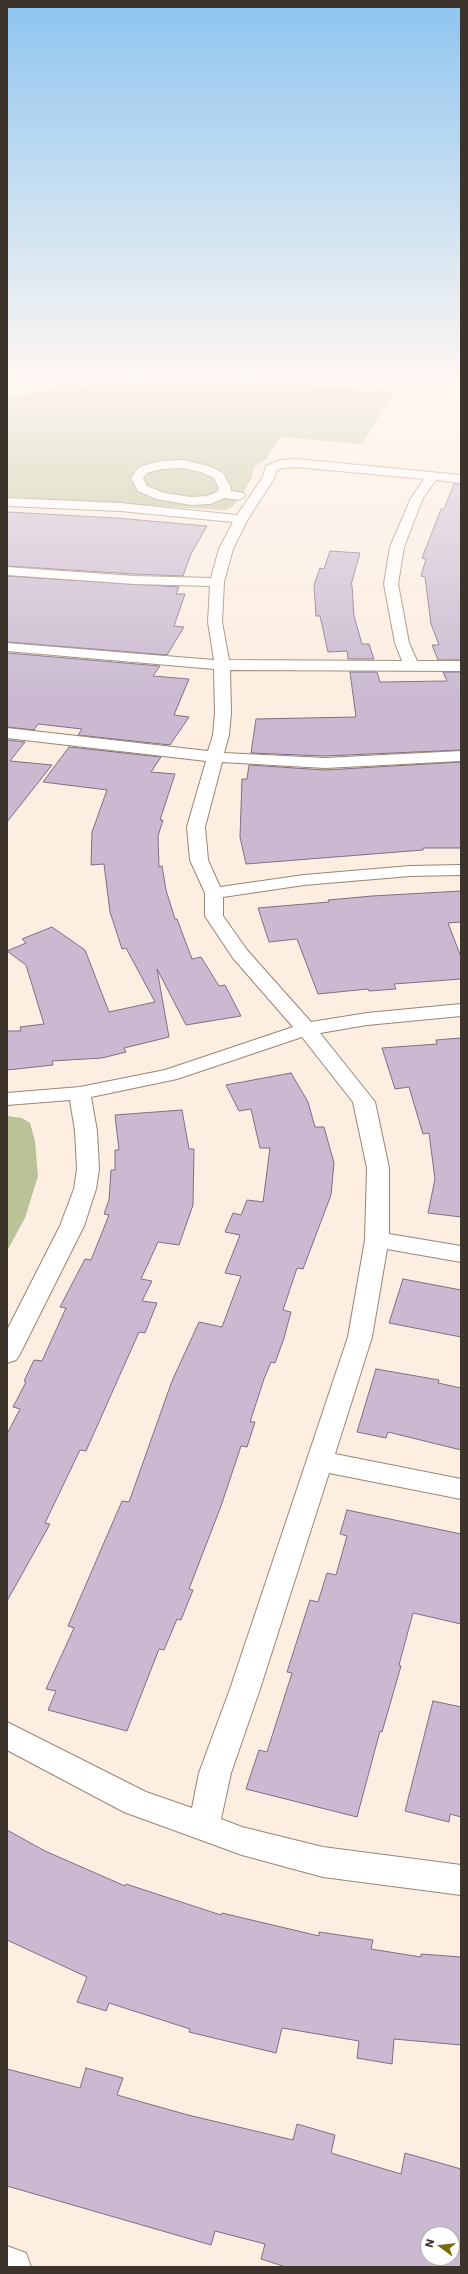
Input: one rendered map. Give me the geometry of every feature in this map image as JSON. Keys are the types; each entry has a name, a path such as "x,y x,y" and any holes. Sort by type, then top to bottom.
{"street":[{"path":"141,486 152,493 189,504 210,500 222,494 226,488 225,486"},
{"path":"204,1826 215,1773 245,1689 360,1337 377,1240 378,1168 364,1102 307,1029 240,954 214,916 214,893 199,860 196,827 216,757 221,735 223,713 222,665 215,622 216,582 226,549 240,519 263,486"},
{"path":"412,666 402,643 391,584 397,547 417,498 426,486"},
{"path":"222,494 239,496"},
{"path":"7,502 120,507 240,519"},
{"path":"7,571 134,580 216,582"},
{"path":"7,647 119,658 222,665 461,666"},
{"path":"7,733 216,757 325,763 461,756"},
{"path":"214,893 304,880 410,871 461,870"},
{"path":"7,1099 80,1093 170,1075 307,1029 367,1019 461,1010"},
{"path":"7,1354 72,1226 85,1188 88,1170 86,1131 80,1093"},
{"path":"377,1240 461,1254"},
{"path":"319,1461 461,1489"},
{"path":"7,1735 135,1802 242,1841 323,1862 461,1880"},
{"path":"7,2265 12,2267"}],"green space":[{"path":"7,486 247,486 231,508 225,510 7,497"},
{"path":"8,1116 22,1118 30,1123 35,1141 38,1176 25,1218 7,1251"}],"building":[{"path":"453,486 461,486 461,660 438,660 432,645 439,645 431,624 425,577 421,576 426,559 422,558 441,509 444,509"},
{"path":"7,512 116,518 207,526 191,554 183,576 7,566"},
{"path":"330,551 360,553 351,585 354,616 362,644 369,644 374,659 348,659 347,651 328,652 320,616 316,616 314,585 320,568 324,569"},
{"path":"7,576 179,587 176,594 185,594 174,626 184,627 167,655 7,642"},
{"path":"7,653 160,666 153,676 189,679 174,715 189,717 170,745 78,735 82,729 38,724 34,730 7,727"},
{"path":"350,672 377,672 380,682 447,681 443,672 461,672 461,750 325,756 251,753 256,719 356,717"},
{"path":"7,740 25,742 10,761 52,765 7,822"},
{"path":"69,747 161,757 151,772 175,774 160,820 163,820 158,836 159,867 162,866 166,890 175,919 177,919 192,959 201,957 219,986 225,985 241,1016 186,1025 157,969 169,1037 124,1048 126,1052 102,1058 52,1061 53,1065 7,1070 7,1031 21,1031 20,1027 44,1024 26,965 7,951 26,943 22,939 52,927 85,950 109,1012 155,1002 126,948 122,949 110,912 104,864 91,865 92,832 107,790 43,782"},
{"path":"461,762 461,848 423,848 423,850 246,864 240,837 242,779 247,779 249,765 325,770"},
{"path":"461,891 461,922 448,923 461,957 461,979 394,984 396,989 369,991 368,989 318,994 297,939 269,942 258,908 329,902 328,900 372,896"},
{"path":"461,1038 461,1217 428,1213 435,1179 429,1133 423,1134 409,1087 395,1089 382,1048 437,1044 436,1040"},
{"path":"291,1073 308,1102 315,1127 324,1127 334,1163 331,1195 303,1269 297,1268 283,1310 291,1312 284,1338 275,1363 271,1362 264,1379 250,1422 255,1422 247,1447 241,1446 221,1506 189,1589 193,1590 181,1620 177,1619 164,1650 159,1649 127,1731 48,1710 56,1691 46,1689 74,1628 68,1626 122,1501 129,1502 172,1381 199,1322 222,1327 241,1276 225,1273 240,1235 225,1232 233,1213 241,1215 247,1200 263,1202 270,1148 260,1148 251,1109 239,1111 226,1085"},
{"path":"182,1110 189,1149 194,1149 193,1205 179,1245 158,1242 141,1279 152,1281 142,1301 157,1303 145,1333 139,1332 86,1451 80,1450 45,1523 50,1524 7,1601 7,1434 20,1409 13,1407 26,1382 24,1381 34,1360 42,1361 66,1308 60,1307 85,1259 91,1260 109,1215 104,1214 109,1200 111,1170 115,1170 115,1150 119,1150 115,1115"},
{"path":"403,1279 461,1290 461,1337 389,1323"},
{"path":"376,1369 439,1380 438,1383 461,1388 461,1450 388,1432 386,1438 357,1432"},
{"path":"347,1510 461,1534 461,1624 413,1613 399,1665 401,1666 382,1732 380,1731 357,1817 246,1789 259,1750 267,1752 292,1673 287,1672 310,1600 318,1602 327,1573 336,1575 347,1536 340,1534"},
{"path":"433,1701 461,1707 461,1817 450,1814 449,1822 405,1811"},
{"path":"7,1830 45,1851 125,1886 126,1884 221,1915 222,1913 319,1936 319,1932 373,1940 371,1949 421,1957 421,1954 461,1957 461,2045 394,2039 392,2064 357,2058 359,2041 282,2028 276,2053 189,2032 190,2029 109,2003 106,2011 77,2002 87,1977 7,1940"},
{"path":"86,2068 123,2078 117,2095 188,2115 293,2140 297,2124 335,2135 331,2153 401,2174 405,2153 461,2169 461,2267 286,2267 261,2259 265,2244 215,2231 211,2245 7,2186 7,2069 80,2088"}]}
